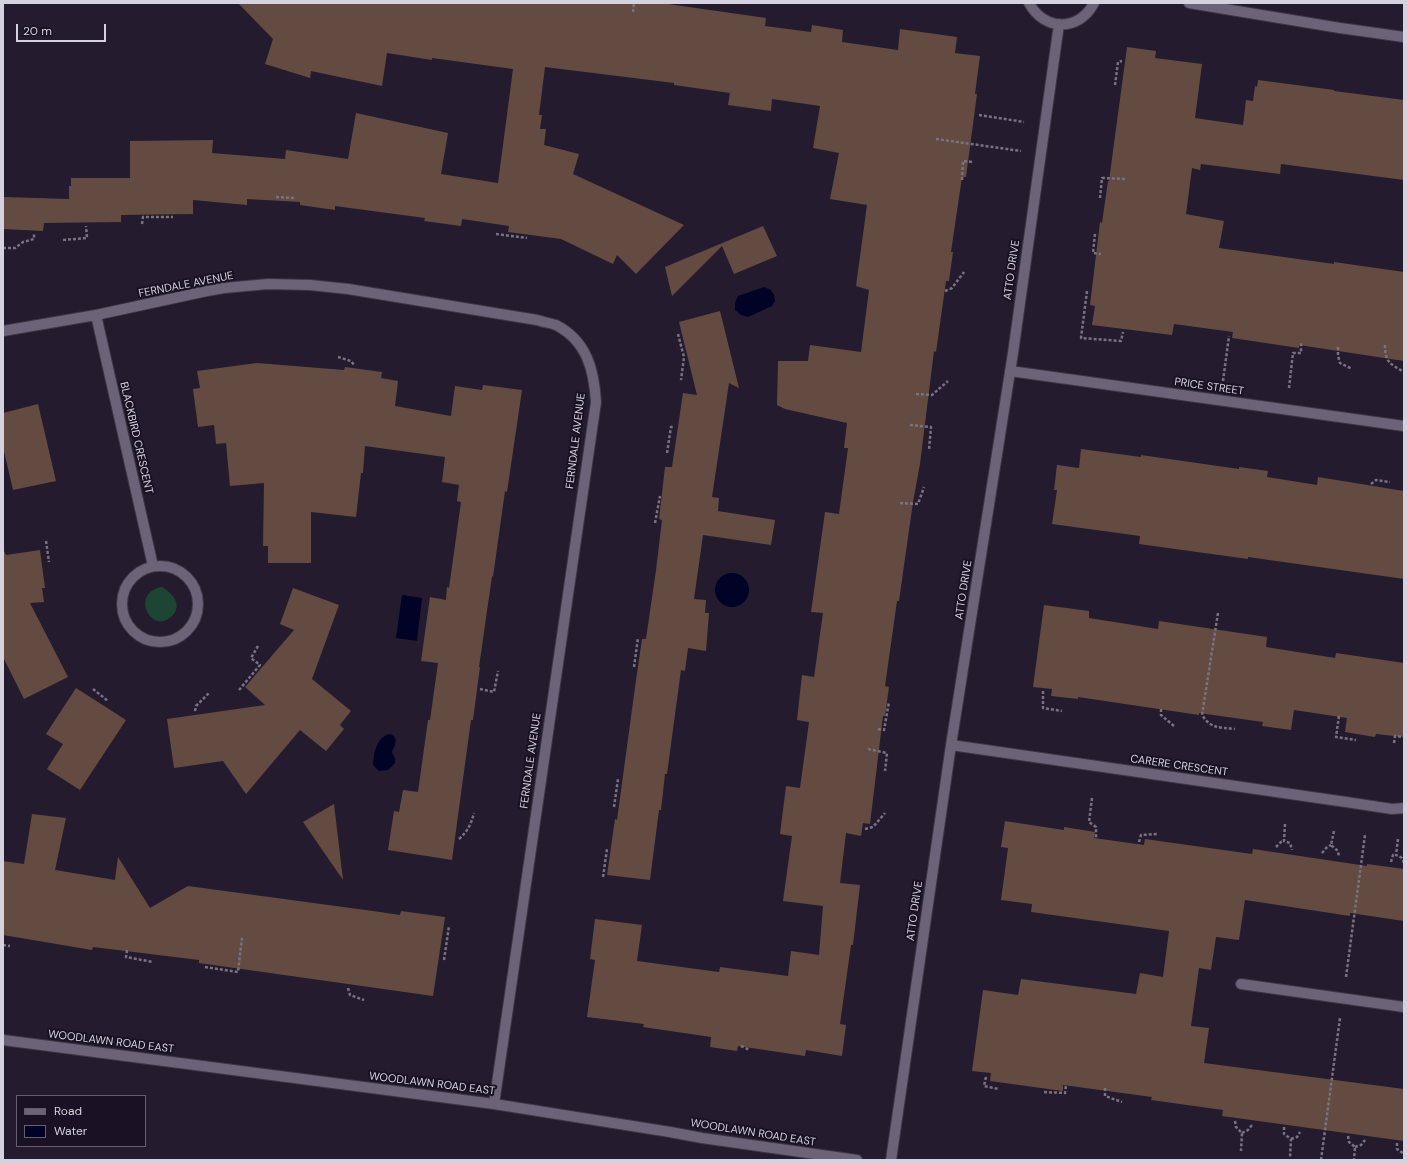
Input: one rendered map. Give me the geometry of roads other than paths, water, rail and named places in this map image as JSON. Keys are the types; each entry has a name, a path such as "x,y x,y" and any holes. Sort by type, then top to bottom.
{"street":[{"path":"1029,3 1040,17 1049,22 1059,24 1071,23 1082,18 1090,10 1094,3"},
{"path":"1189,3 1404,37"},
{"name":"ATTO DRIVE","path":"891,1160 951,745 1010,372 1059,24"},
{"name":"FERNDALE AVENUE","path":"3,331 96,316 184,295 224,288 268,284 310,285 348,289 537,320 555,325 572,337 582,349 590,363 595,382 596,402 494,1104"},
{"name":"BLACKBIRD CRESCENT","path":"96,316 153,566"},
{"name":"PRICE STREET","path":"1010,372 1404,426"},
{"path":"153,566 165,566 177,569 187,576 194,586 198,598 198,610 194,622 187,631 177,638 165,642 152,641 140,636 130,627 124,616 122,603 124,590 131,579 141,570 153,566"},
{"name":"CARERE CRESCENT","path":"951,745 1354,804 1392,809 1404,808"},
{"path":"1241,984 1404,1007"},
{"name":"WOODLAWN ROAD EAST","path":"3,1040 494,1104 670,1132 709,1140 857,1160"}],"water":[{"path":"764,287 771,290 774,295 775,301 772,306 748,317 741,315 735,310 735,303 738,296"},
{"path":"732,573 744,578 749,590 744,602 732,607 720,602 715,590 720,578"},
{"path":"402,595 422,598 417,641 396,638"},
{"path":"389,734 396,739 392,752 395,763 388,770 379,771 373,765 376,746 381,739"}]}
